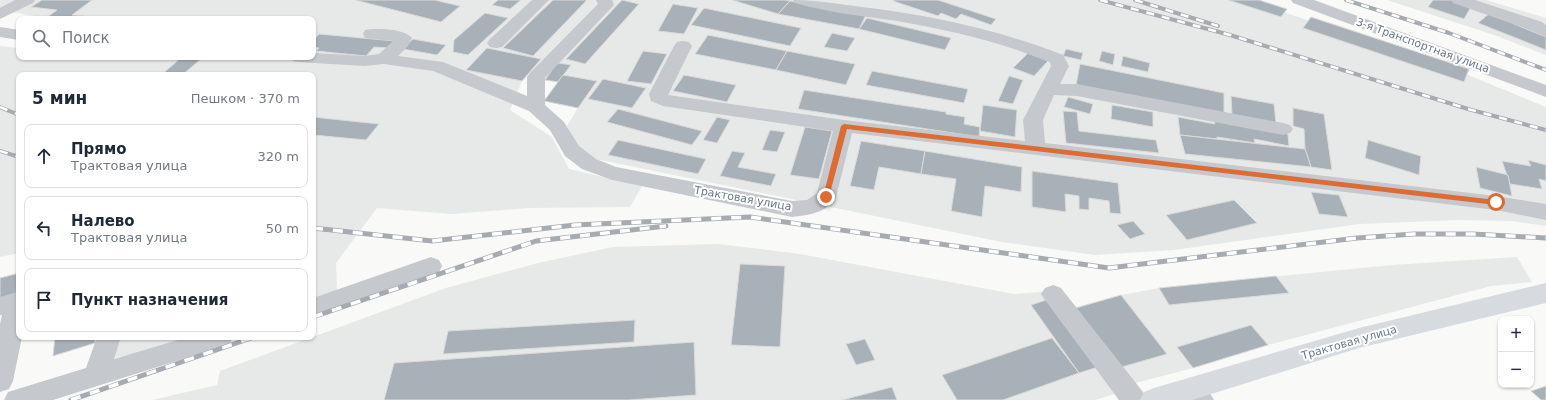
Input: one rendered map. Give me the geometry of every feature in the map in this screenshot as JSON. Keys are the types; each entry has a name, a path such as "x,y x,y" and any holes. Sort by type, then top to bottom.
{"main road":[{"name":"Трактовая улица","path":"1154,400 1197,394 1359,338 1546,293"}],"street":[{"path":"0,14 27,0"},
{"path":"496,44 541,0"},
{"path":"536,107 536,76 606,5 604,0"},
{"path":"801,0 923,20 995,39 1057,59 1060,66 1033,120 1036,149"},
{"name":"3-я Транспортная улица","path":"1299,0 1546,91"},
{"path":"1458,0 1536,26 1546,32"},
{"path":"1499,0 1546,14"},
{"path":"0,32 16,35"},
{"path":"371,34 403,38 402,42 384,59"},
{"path":"683,46 658,94 658,97 663,100 844,126 1496,202 1546,212"},
{"name":"Трактовая улица","path":"316,58 364,61 384,59 437,66 536,107 557,126 572,151 589,164 612,173 792,209 812,206 826,197 844,126"},
{"path":"1048,89 1077,90 1282,129"},
{"path":"316,307 431,266"},
{"path":"1053,294 1134,400"},
{"path":"0,306 16,301"},
{"path":"0,381 7,337 16,305"},
{"path":"96,375 108,340"},
{"path":"17,400 211,340"}],"shaded area":[{"path":"0,0 1248,0 1456,70 1546,107 1546,226 1511,221 1458,220 1360,224 1174,250 1095,255 1002,242 581,156 567,126 578,108 544,101 558,82 528,75 522,81 510,110 552,137 569,169 642,186 630,207 529,208 451,214 377,208 336,263 337,293 316,300 316,72 16,72 16,254 0,257 0,46 16,48 16,60 316,60 316,16 35,16 0,10"},
{"path":"1387,0 1486,0 1546,18 1546,55 1494,35"},
{"path":"718,244 800,254 1014,294 1043,292 1118,393 1095,400 152,400 217,385 220,371 304,340 316,340 316,336 446,288 538,263 613,247"},
{"path":"1517,257 1532,282 1491,286 1268,345 1193,368 1128,385 1072,309 1121,295 1159,288 1392,265"},
{"path":"116,340 185,340 155,349 109,359"}],"building":[{"path":"42,0 92,0 72,15 84,16 49,16 57,10 31,7"},
{"path":"355,0 435,0 460,6 441,22"},
{"path":"498,0 521,0 510,9 492,5"},
{"path":"553,0 587,0 533,56 503,48"},
{"path":"622,0 639,4 585,64 566,59"},
{"path":"732,0 785,0 790,1 778,14"},
{"path":"938,0 996,19 991,25 961,14 956,19 941,13 938,16 893,1"},
{"path":"1228,0 1259,0 1287,9 1281,17"},
{"path":"1433,0 1451,0 1471,7 1464,19 1428,7"},
{"path":"790,1 866,15 859,29 778,14"},
{"path":"673,4 698,8 684,34 658,31"},
{"path":"704,8 801,28 790,46 691,25"},
{"path":"1491,12 1514,24 1546,37 1546,50 1478,23"},
{"path":"485,13 508,18 468,55 453,52 454,40"},
{"path":"1311,17 1469,69 1464,82 1303,28"},
{"path":"867,18 951,38 945,50 859,29"},
{"path":"832,33 855,38 847,51 824,47"},
{"path":"319,34 395,41 389,48 374,47 366,56 316,51 319,48 316,48 316,38"},
{"path":"708,35 787,51 776,70 695,54"},
{"path":"413,39 446,45 437,55 403,49"},
{"path":"487,48 541,59 522,81 466,70"},
{"path":"1066,49 1083,53 1081,60 1063,56"},
{"path":"643,51 667,54 651,84 627,81"},
{"path":"787,51 855,64 846,85 776,70"},
{"path":"1102,51 1115,54 1113,65 1099,61"},
{"path":"1028,53 1048,61 1034,76 1013,68"},
{"path":"1123,56 1150,63 1148,72 1121,66"},
{"path":"178,60 200,60 186,72 164,72"},
{"path":"552,62 571,65 558,82 545,80 552,70 546,69"},
{"path":"1080,64 1224,93 1224,115 1076,85"},
{"path":"872,71 968,89 964,103 866,85"},
{"path":"563,75 597,81 578,108 544,101"},
{"path":"684,75 736,85 727,102 673,91"},
{"path":"1009,76 1023,80 1013,104 998,101"},
{"path":"603,79 646,88 632,108 588,99"},
{"path":"804,90 946,112 946,114 965,117 964,124 980,127 979,137 798,109"},
{"path":"1231,96 1274,104 1276,123 1232,115"},
{"path":"1068,97 1093,104 1090,114 1064,107"},
{"path":"983,105 1017,110 1015,137 980,131"},
{"path":"1112,105 1153,112 1153,127 1111,119"},
{"path":"1293,108 1324,114 1332,170 1311,167 1305,149 1304,129 1293,126"},
{"path":"618,109 702,131 692,145 607,122"},
{"path":"1063,111 1077,112 1079,131 1156,140 1159,153 1066,143"},
{"path":"316,117 379,124 366,140 316,135"},
{"path":"717,117 730,120 717,143 703,140"},
{"path":"1178,117 1215,124 1214,120 1288,134 1289,146 1254,139 1255,143 1217,137 1217,139 1180,135"},
{"path":"805,127 832,131 819,179 790,175"},
{"path":"770,130 785,132 777,152 762,150"},
{"path":"1180,135 1305,149 1311,167 1185,154"},
{"path":"618,140 706,159 698,174 608,155"},
{"path":"1368,140 1421,156 1419,175 1365,158"},
{"path":"861,141 925,151 921,174 879,167 874,190 850,186"},
{"path":"732,151 745,153 738,167 776,174 771,186 720,176"},
{"path":"925,151 1022,167 1021,192 985,186 982,217 951,211 956,179 921,174"},
{"path":"1528,160 1546,165 1546,181 1539,179 1542,189 1510,184 1502,161 1531,166"},
{"path":"1476,167 1508,175 1512,196 1480,188"},
{"path":"1032,171 1118,183 1121,214 1110,213 1109,201 1089,198 1089,210 1079,209 1079,196 1065,194 1066,212 1032,207"},
{"path":"1311,192 1339,195 1348,217 1319,214"},
{"path":"1234,200 1257,223 1187,240 1166,215"},
{"path":"1133,221 1145,234 1130,239 1117,225"},
{"path":"740,264 785,266 780,347 731,345"},
{"path":"16,274 16,296 0,300 0,278"},
{"path":"1276,276 1289,293 1169,305 1159,288"},
{"path":"1121,295 1167,354 1115,369 1072,309"},
{"path":"1049,299 1098,367 1079,373 1031,305"},
{"path":"635,320 634,342 443,354 448,331"},
{"path":"1251,325 1268,345 1193,368 1177,347"},
{"path":"1052,338 1079,373 1003,400 957,400 942,375"},
{"path":"865,339 875,360 856,365 846,344"},
{"path":"55,340 95,340 95,343 53,356"},
{"path":"694,342 696,395 629,400 384,400 394,363"},
{"path":"1546,386 1546,400 1541,400 1531,391"},
{"path":"892,387 897,400 842,400"}],"railway":[{"path":"1100,0 1230,35 1468,109 1546,130"},
{"path":"1135,0 1218,26"},
{"path":"1346,0 1449,33 1546,70"},
{"path":"0,107 16,114"},
{"path":"0,151 16,156"},
{"path":"316,228 432,241 575,225 750,217 1109,268 1357,238 1414,234 1473,234 1546,238"},
{"path":"316,316 536,241 666,226"},
{"path":"71,400 245,340"}],"route":[{"path":"826,197 844,126 1496,202"}]}
